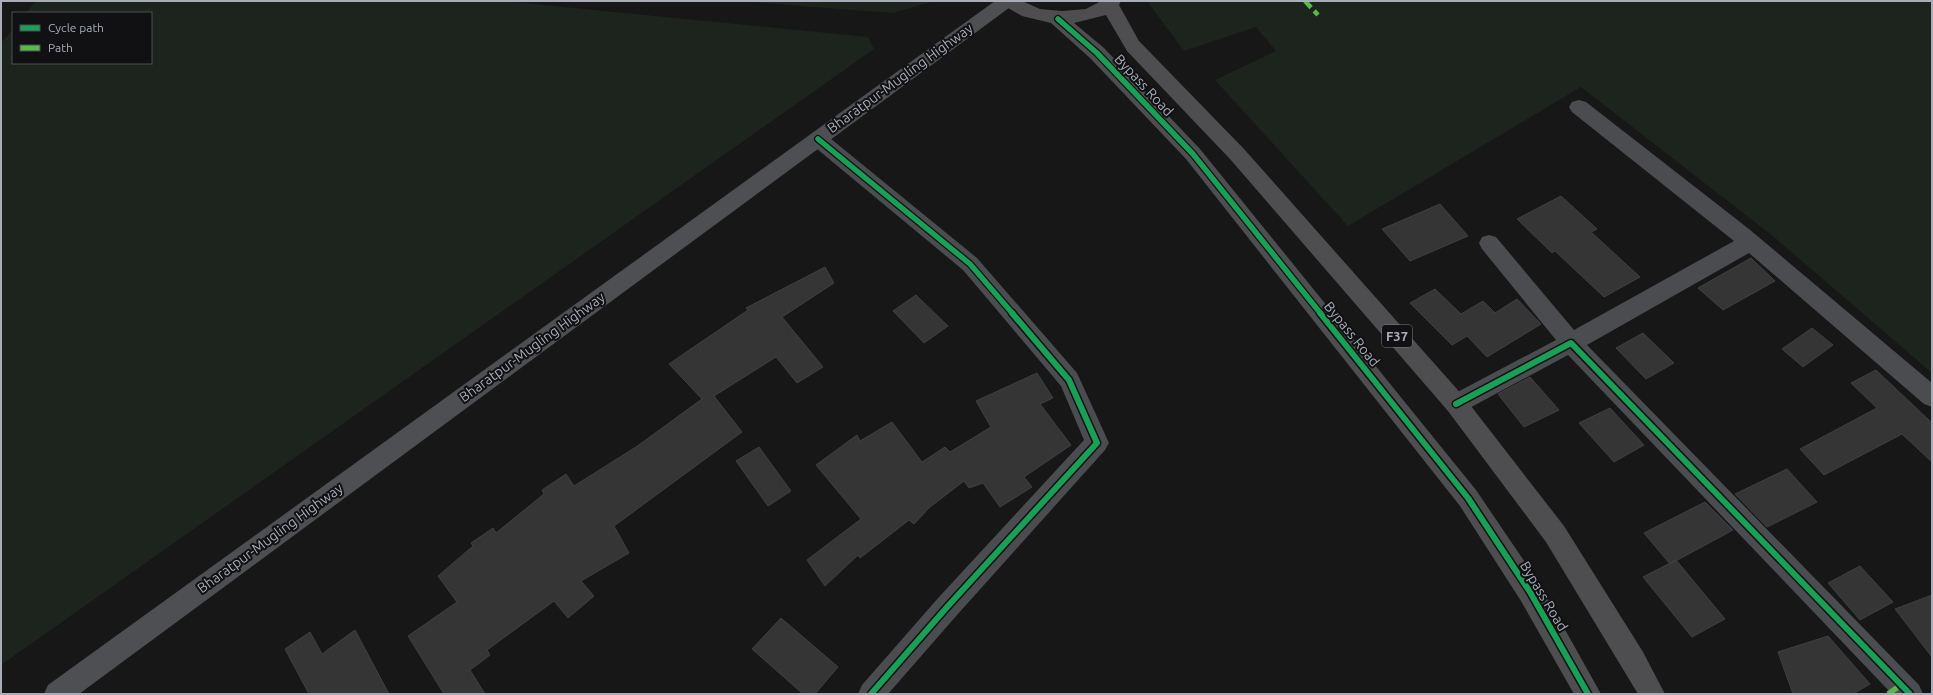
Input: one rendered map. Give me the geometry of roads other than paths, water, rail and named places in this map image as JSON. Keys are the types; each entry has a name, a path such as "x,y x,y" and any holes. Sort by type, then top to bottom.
{"highway":[{"name":"Bharatpur-Mugling Highway","path":"1008,1 1030,13 1058,19 1087,16 1111,3"},
{"name":"Bypass Road","path":"1111,3 1118,22 1133,46 1237,154 1456,404 1555,534 1634,661 1652,694"},
{"name":"Bypass Road","path":"1058,19 1097,53 1193,154 1468,498 1530,592 1588,694"}],"main road":[{"name":"Bharatpur-Mugling Highway","path":"57,694 1008,1"}],"street":[{"path":"1579,107 1750,242 1932,397"},
{"path":"818,139 970,264 1069,380 1097,444 948,606 871,694"},
{"path":"1456,404 1571,343 1750,242"},
{"path":"1489,243 1571,343 1910,694"}]}
